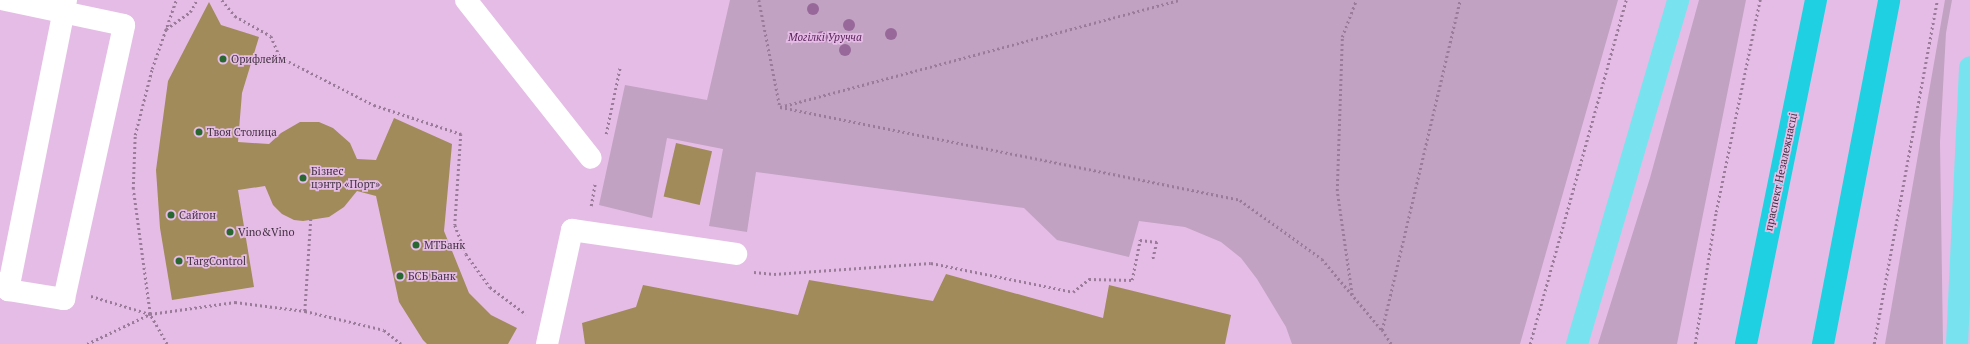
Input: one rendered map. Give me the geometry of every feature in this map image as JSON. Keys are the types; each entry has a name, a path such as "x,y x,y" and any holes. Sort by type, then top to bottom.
{"highway":[{"name":"праспект Незалежнасці","path":"1746,344 1816,0"},
{"path":"1823,344 1889,0"}],"main road":[{"path":"1576,344 1678,0"},
{"path":"1956,344 1970,67"}],"lane":[{"path":"5,0 64,6 124,25 64,299 4,287 64,6"},
{"path":"466,0 591,158"},
{"path":"547,344 572,230 736,254"}],"path":[{"path":"167,344 150,314 133,189 135,135 176,0"},
{"path":"166,29 190,12 197,0"},
{"path":"222,0 235,16 272,36 280,56 374,104 461,134 454,225 466,254 490,287 532,318"},
{"path":"759,0 780,107"},
{"path":"780,107 1178,0"},
{"path":"1353,295 1337,191 1342,38 1356,0"},
{"path":"1382,330 1460,0"},
{"path":"1530,344 1626,0"},
{"path":"1695,344 1716,212 1760,0"},
{"path":"1874,344 1937,0"},
{"path":"780,107 1240,200 1322,259 1382,330 1391,344"},
{"path":"305,311 311,219"},
{"path":"752,271 774,274 930,263 1073,292 1089,279 1132,280 1140,240 1157,242 1154,260"},
{"path":"66,288 150,314"},
{"path":"87,344 150,314 235,302 305,311 384,330 401,344"}],"green space":[{"name":"Могілкі Уручча","path":"730,0 1618,0 1520,344 1292,344 1286,327 1257,279 1241,258 1221,242 1185,227 1139,221 1129,257 1057,240 1024,208 756,172 747,232 709,226 723,149 667,138 652,218 599,205 625,85 707,100"},
{"path":"1699,0 1746,0 1677,344 1598,344 1650,178"},
{"path":"1945,0 1952,0 1946,33 1940,142 1943,344 1885,344"}],"building":[{"name":"Бізнес цэнтр «Порт»","path":"209,2 221,25 259,37 242,93 238,142 269,144 281,133 300,122 319,122 333,128 350,143 357,159 376,160 394,118 452,144 444,231 469,293 491,315 517,328 508,344 427,344 423,340 399,302 376,196 357,191 344,207 329,217 303,221 294,220 282,214 273,205 265,186 238,190 254,287 172,300 160,228 156,170 168,81"},
{"path":"676,143 712,151 700,205 664,197"},
{"path":"946,274 1103,318 1109,285 1231,315 1225,344 585,344 582,323 636,307 643,285 798,315 809,280 933,301"}],"place":[{"name":"Орифлейм","path":"223,59"},
{"name":"Твоя Столица","path":"199,132"},
{"name":"Бізнес цэнтр «Порт»","path":"303,178"},
{"name":"Сайгон","path":"171,215"},
{"name":"Vino&Vino","path":"230,232"},
{"name":"МТБанк","path":"416,245"},
{"name":"TargControl","path":"179,261"},
{"name":"БСБ Банк","path":"400,276"}]}
